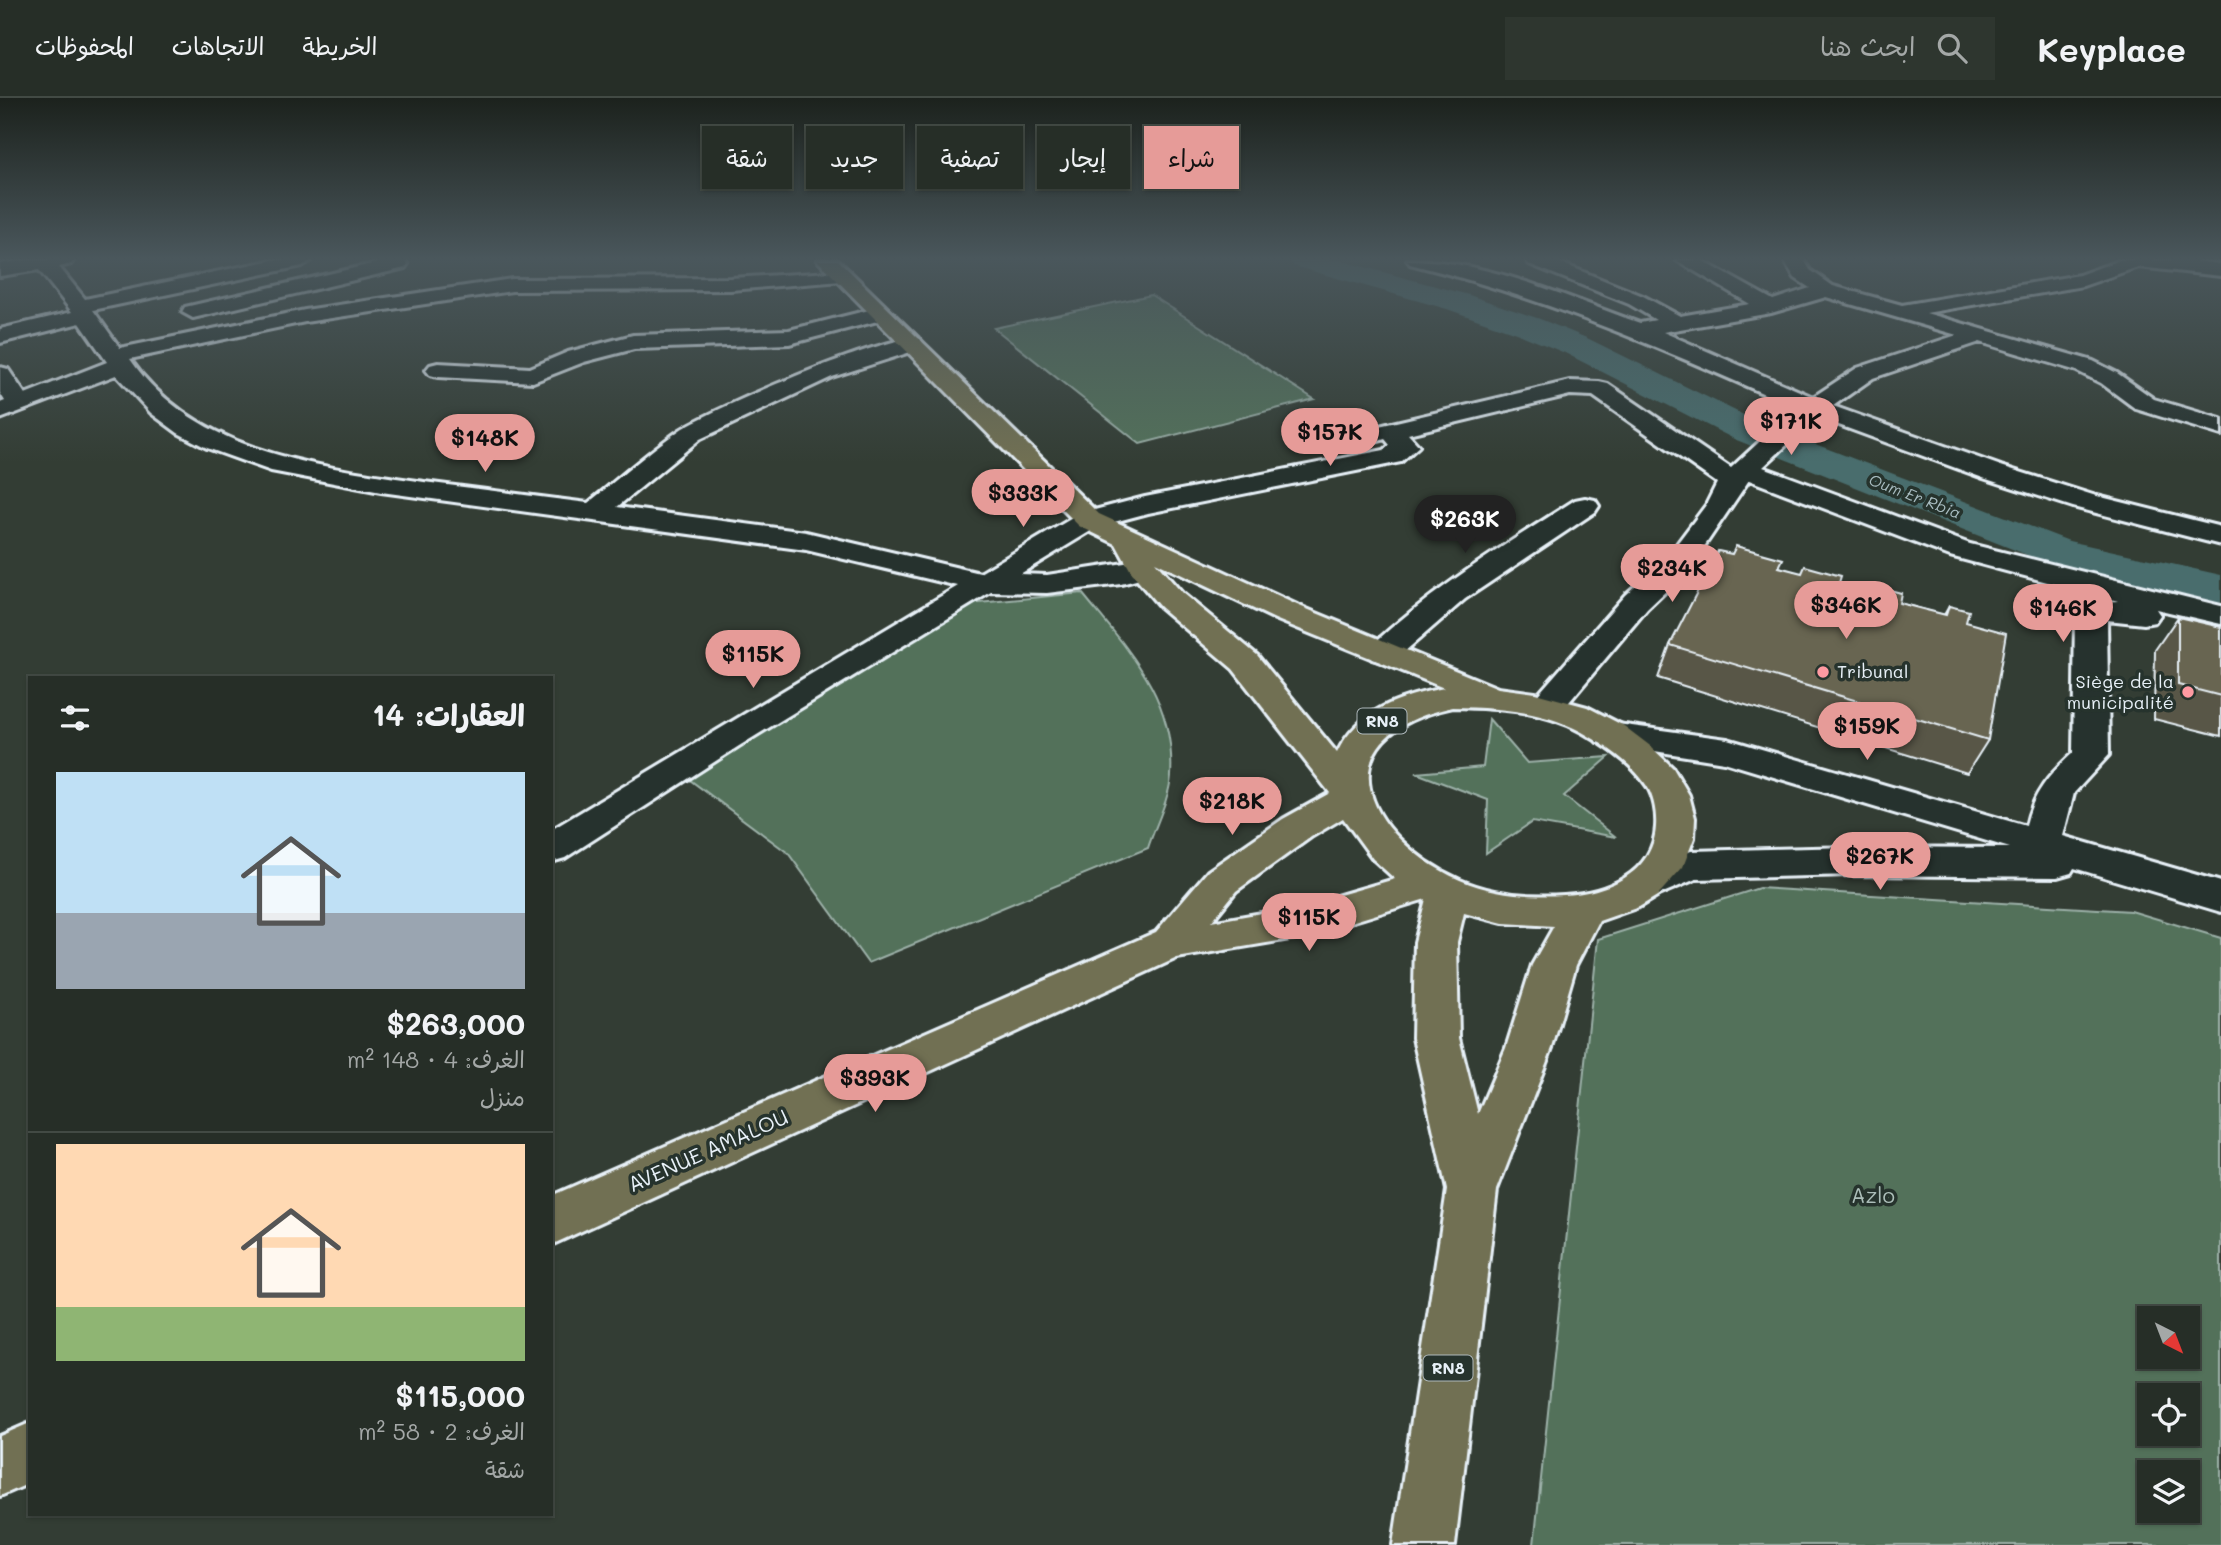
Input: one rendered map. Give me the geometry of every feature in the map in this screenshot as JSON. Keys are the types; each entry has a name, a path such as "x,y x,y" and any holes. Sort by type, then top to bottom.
{"main road":[{"name":"RN8","path":"896,328 1081,512 1137,556 1171,600 1245,662 1349,795 1383,849 1438,886 1492,905 1540,911 1584,909 1618,901 1644,886 1670,859 1678,827 1669,793 1645,761 1610,734 1580,718 1547,706 1494,697 1453,697 1416,705 1385,718 1362,738 1350,764 1349,795"},
{"name":"RN8","path":"1137,556 1494,697"},
{"path":"1171,943 1222,881 1349,795"},
{"name":"RN8","path":"1438,886 1436,1038 1472,1190"},
{"path":"1171,943 1224,938 1279,928 1438,886"},
{"name":"RN8","path":"1424,1545 1472,1190 1529,1048 1554,965 1584,909"},
{"name":"AVENUE AMALOU","path":"553,1220 1171,943"}],"street":[{"path":"0,336 28,328"},
{"path":"94,328 157,406 185,427 243,455 315,473 806,541 985,583 1047,584 1121,575 1137,556"},
{"path":"209,328 217,335"},
{"path":"0,374 10,408 119,360 254,328"},
{"path":"438,370 533,375 576,357 633,342 789,337 825,328"},
{"path":"1632,328 1807,412 2071,497 2221,536"},
{"path":"1639,330 1652,328"},
{"path":"1952,328 2085,366 2145,404 2221,427"},
{"path":"1547,706 1636,602 1678,563 1742,471 1807,412 1865,373 1980,335"},
{"path":"593,513 691,434 777,391 824,372 912,344"},
{"path":"553,847 726,738 985,583 1081,512 1145,505 1392,456 1406,446 1390,430 1570,388 1599,389 1742,471 1959,550 2098,587 2221,615"},
{"path":"1384,652 1407,628 1499,562 1585,506"},
{"path":"2042,845 2050,804 2063,782 2080,769 2091,755 2091,618 2099,610 2122,610 2221,633"},
{"path":"1610,734 1727,751 2221,897"},
{"path":"1644,886 1691,865 1853,861 2108,863"}],"green space":[{"path":"994,328 1202,328 1314,399 1140,444"},
{"path":"1082,593 1132,655 1157,699 1166,723 1170,748 1170,785 1148,848 868,963 788,853 682,774 968,604"},
{"path":"1489,719 1527,763 1609,757 1564,796 1616,837 1532,822 1486,853 1488,800 1416,773 1483,767"},
{"name":"Azlo","path":"1759,888 2131,911 2221,938 2221,1545 1534,1545 1598,939"}],"building":[{"name":"Tribunal","path":"1736,546 1783,559 1779,567 1802,573 1805,566 1841,576 1838,586 1872,595 1875,586 1901,593 1899,603 1946,615 1949,606 1969,611 1966,622 2006,633 1988,740 1670,645 1718,551 1732,554"},
{"path":"2178,617 2221,627 2221,696 2178,685"}],"waterway":[{"name":"Oum Er Rbia","path":"1532,328 1577,346 1747,431 2056,551 2221,589"}],"place":[{"name":"Tribunal","path":"1823,672"},
{"name":"Siège de la municipalité","path":"2188,692"}]}
